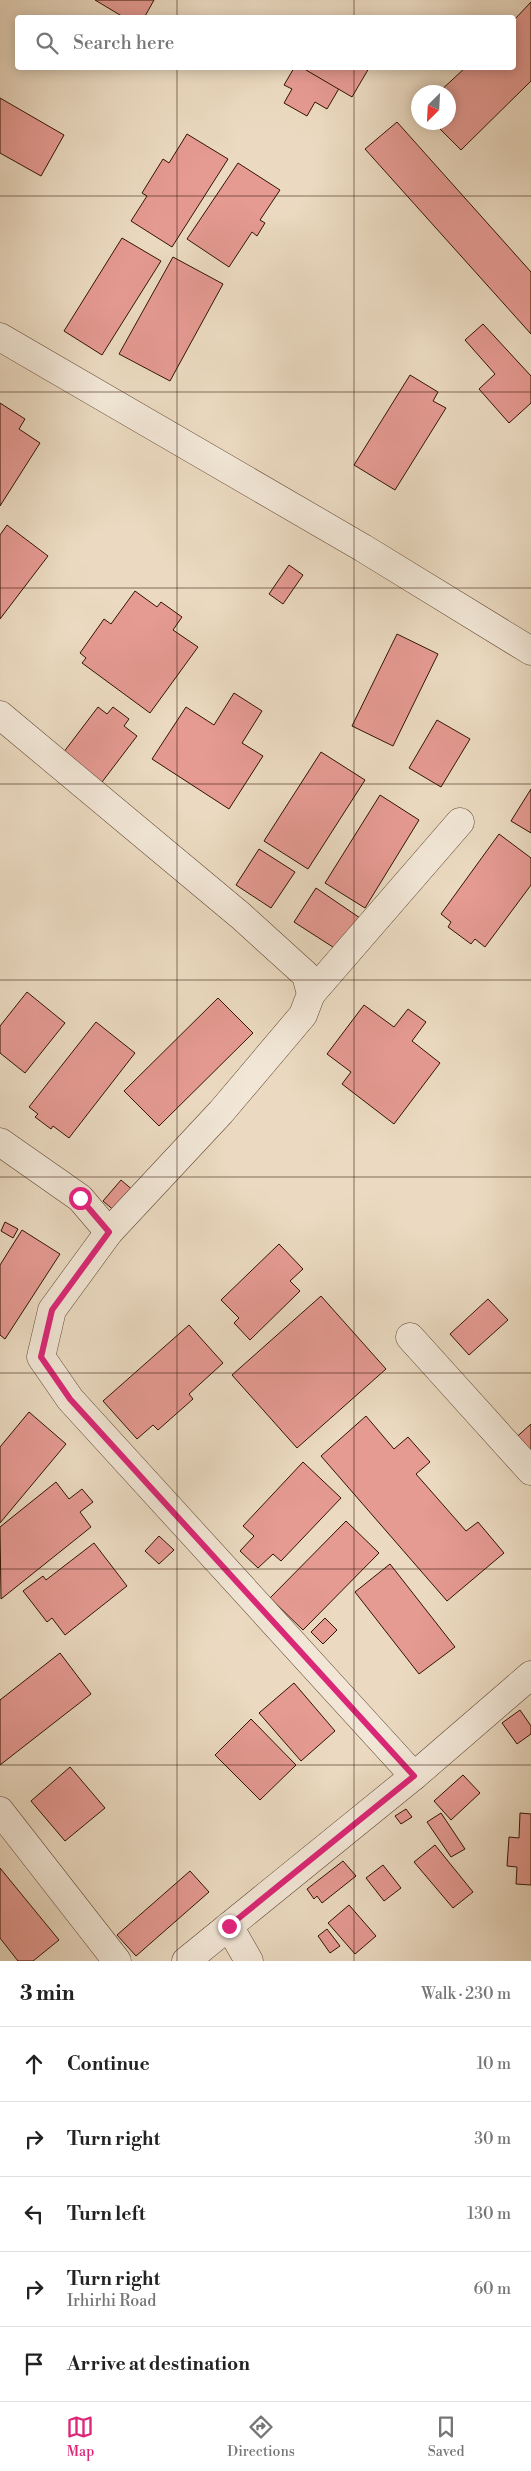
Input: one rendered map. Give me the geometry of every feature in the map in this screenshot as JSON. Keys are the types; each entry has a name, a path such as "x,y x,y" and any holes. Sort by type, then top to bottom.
{"street":[{"path":"0,337 354,543 531,652"},
{"path":"0,715 242,916 306,975 311,994"},
{"path":"414,1776 70,1399 41,1357 52,1310 109,1232 221,1112 303,1015 311,994 460,822"},
{"path":"0,1142 80,1198 109,1232"},
{"path":"410,1337 531,1471"},
{"path":"186,1961 414,1776 531,1675"},
{"path":"0,1811 117,1961"},
{"path":"229,1926 249,1961"}],"building":[{"path":"95,0 154,0 146,15 120,15"},
{"path":"531,2 531,81 461,150 441,130 456,130 456,85 447,85 463,70 516,70 516,18"},
{"path":"293,70 350,70 327,109 315,102 307,116 284,103 292,89 284,85"},
{"path":"306,70 368,70 352,97"},
{"path":"0,98 64,135 41,176 0,153"},
{"path":"397,122 531,272 531,334 365,149"},
{"path":"187,134 228,159 172,247 131,221 147,196 142,193 163,159 169,163"},
{"path":"238,163 280,190 260,220 265,223 257,236 252,232 229,267 187,239"},
{"path":"122,238 161,261 102,355 64,331"},
{"path":"173,257 223,284 170,381 119,354"},
{"path":"483,324 531,376 531,403 509,423 479,389 495,374 465,340"},
{"path":"410,375 438,392 433,401 446,408 395,490 354,465"},
{"path":"0,403 25,419 19,429 40,443 0,506"},
{"path":"7,525 48,556 0,619 0,535"},
{"path":"289,565 303,575 283,604 269,594"},
{"path":"135,591 157,607 161,602 182,617 173,630 198,647 150,713 82,663 86,658 80,653 104,619 111,624"},
{"path":"397,634 438,654 393,746 352,726"},
{"path":"234,693 262,711 242,743 263,756 229,809 152,759 186,707 214,725"},
{"path":"98,707 107,714 113,707 129,719 124,726 137,736 99,786 60,757"},
{"path":"437,720 470,739 441,787 409,768"},
{"path":"321,752 365,780 308,869 264,841"},
{"path":"531,789 531,833 511,821"},
{"path":"380,795 419,820 365,908 325,883"},
{"path":"499,834 531,858 531,885 485,947 475,939 471,944 448,927 451,922 441,914"},
{"path":"259,849 295,872 271,908 236,885"},
{"path":"316,888 360,918 339,951 294,922"},
{"path":"27,992 65,1023 25,1073 0,1053 0,1026"},
{"path":"218,998 253,1033 159,1126 124,1091"},
{"path":"364,1005 394,1027 408,1009 426,1022 412,1041 440,1063 394,1124 342,1084 351,1072 327,1054"},
{"path":"96,1022 135,1053 69,1138 53,1126 51,1129 35,1117 38,1114 29,1107"},
{"path":"121,1180 135,1192 117,1213 103,1201"},
{"path":"5,1222 18,1229 13,1238 1,1231"},
{"path":"22,1230 60,1254 5,1339 0,1335 0,1265"},
{"path":"279,1244 303,1269 290,1281 300,1291 250,1340 234,1323 239,1318 221,1300"},
{"path":"321,1296 386,1369 297,1448 232,1375"},
{"path":"488,1299 508,1320 469,1355 450,1334"},
{"path":"189,1325 223,1363 189,1394 193,1399 158,1430 153,1425 137,1439 103,1401"},
{"path":"29,1412 66,1444 0,1523 0,1447"},
{"path":"366,1416 394,1449 408,1437 430,1462 416,1474 466,1531 478,1522 504,1553 447,1601 321,1456"},
{"path":"531,1424 531,1465 511,1442"},
{"path":"303,1462 341,1498 281,1561 273,1554 258,1568 240,1551 254,1536 243,1526"},
{"path":"56,1482 69,1499 82,1489 93,1502 80,1512 91,1527 1,1599 0,1527"},
{"path":"346,1521 379,1553 303,1630 270,1598"},
{"path":"159,1536 174,1550 159,1564 145,1551"},
{"path":"94,1543 127,1586 65,1635 52,1618 47,1622 23,1591 43,1576 46,1580"},
{"path":"390,1564 455,1647 419,1674 355,1592"},
{"path":"325,1618 337,1630 323,1644 311,1632"},
{"path":"60,1653 91,1694 0,1765 0,1700"},
{"path":"294,1683 335,1731 301,1761 259,1713"},
{"path":"520,1710 531,1726 531,1734 517,1744 502,1723"},
{"path":"251,1719 296,1765 260,1800 215,1755"},
{"path":"70,1767 105,1808 65,1841 31,1801"},
{"path":"463,1775 480,1793 451,1820 434,1801"},
{"path":"406,1809 412,1817 401,1824 395,1816"},
{"path":"441,1813 465,1849 451,1857 427,1822"},
{"path":"520,1813 531,1814 531,1885 516,1884 517,1867 507,1866 509,1837 519,1838"},
{"path":"435,1845 473,1892 453,1908 414,1862"},
{"path":"343,1861 356,1876 322,1903 317,1896 314,1899 307,1889"},
{"path":"383,1865 401,1888 384,1901 366,1878"},
{"path":"0,1868 59,1940 33,1961 18,1961 0,1938"},
{"path":"190,1871 209,1892 136,1956 117,1935"},
{"path":"349,1905 376,1936 355,1954 328,1923"},
{"path":"327,1929 340,1946 330,1953 318,1936"}],"route":[{"path":"80,1198 109,1232 52,1310 41,1357 70,1399 414,1776 229,1926"}]}
